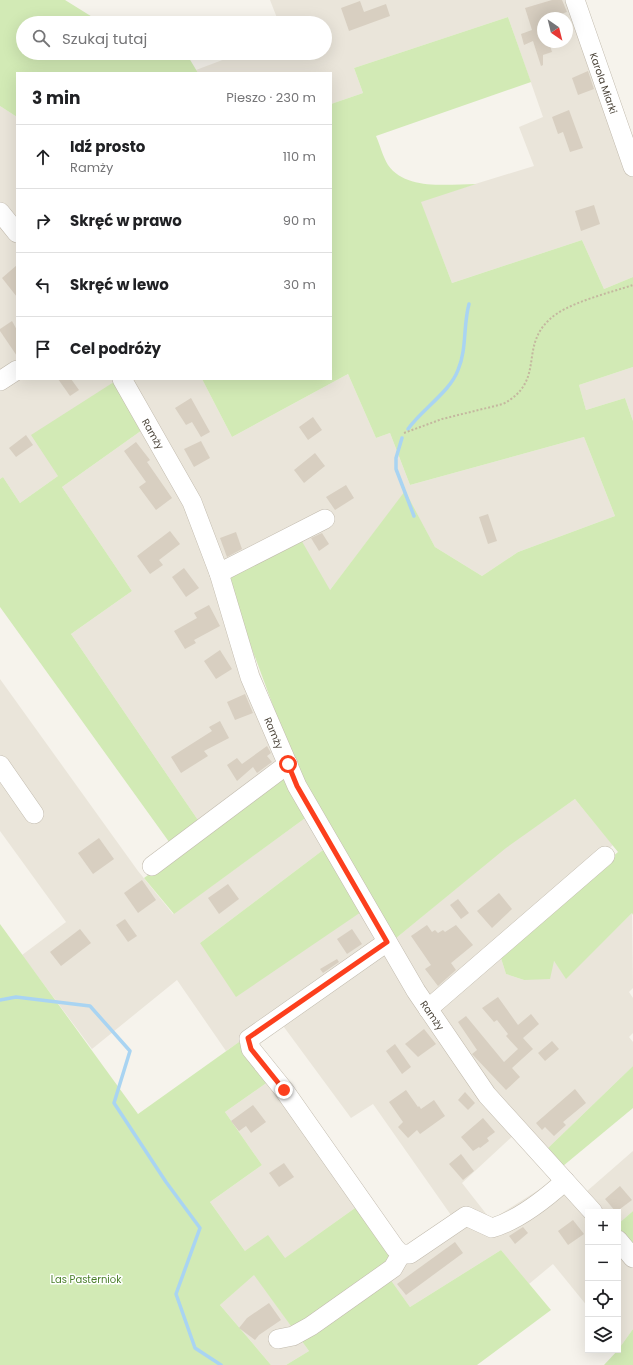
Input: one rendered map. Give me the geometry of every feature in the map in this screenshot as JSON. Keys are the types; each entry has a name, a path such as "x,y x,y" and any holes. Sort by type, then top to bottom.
{"street":[{"name":"Karola Miarki","path":"575,0 633,166"},
{"path":"0,212 16,232"},
{"path":"0,381 16,371"},
{"name":"Ramży","path":"123,380 192,502 220,573 250,677 297,786 428,1010 487,1095 590,1209"},
{"path":"220,573 325,519"},
{"path":"152,866 288,764"},
{"path":"0,765 34,814"},
{"path":"428,1010 605,856"},
{"path":"387,942 248,1038 251,1049 284,1090 395,1248 402,1254 410,1254 466,1216 492,1228 503,1224 547,1197 565,1181"},
{"path":"621,1244 633,1258"},
{"path":"278,1339 293,1336 311,1326 393,1268 402,1254"}],"path":[{"path":"404,433 442,419 503,404 512,399 520,392 528,379 535,338 548,321 560,310 633,284"}],"shaded area":[{"path":"270,0 584,0 633,141 633,277 604,289 582,240 452,283 420,201 534,166 519,127 543,117 508,17 354,68 363,93 332,104 332,72 197,72 196,70 222,60 332,60 332,16 276,16"},
{"path":"0,106 16,116 16,380 203,380 232,437 348,374 376,438 390,433 410,485 584,437 615,516 518,552 482,576 435,547 405,492 330,590 254,658 295,765 202,826 71,634 132,591 62,487 145,428 58,476 20,503 3,477 0,479"},
{"path":"633,367 633,421 625,398 586,410 579,385"},
{"path":"0,679 138,871 173,914 308,816 327,847 200,943 364,910 515,1134 462,1183 491,1220 556,1179 585,1211 585,1303 553,1264 529,1284 501,1250 410,1307 381,1268 453,1218 373,1104 351,1118 281,1023 257,1030 226,1051 177,980 92,1049 22,955 66,922 0,831"},
{"path":"575,799 613,845 431,998 395,939 506,847"},
{"path":"632,913 633,988 629,992 633,998 633,1033 629,1037 633,1042 633,1066 547,1149 492,1092 435,1010 500,955 506,974 524,980 554,961 566,978"},
{"path":"272,1079 362,1203 284,1259 245,1251 210,1202 262,1165 225,1112"},
{"path":"633,1151 633,1211 621,1221 621,1209 600,1209 586,1192"},
{"path":"621,1252 633,1266 633,1329 621,1346"},
{"path":"254,1274 309,1351 286,1365 271,1365 220,1305"}],"green space":[{"path":"0,0 65,0 91,16 16,16 16,60 190,60 197,72 16,72 16,116 0,106"},
{"path":"508,17 531,82 376,136 388,165 396,173 406,179 417,182 441,185 476,184 421,202 452,283 582,240 604,289 633,277 633,367 579,385 586,410 625,398 633,421 633,915 632,913 566,979 554,961 550,979 524,980 506,974 500,955 618,852 575,799 506,848 395,939 302,784 225,576 300,538 330,590 405,491 435,547 482,576 518,552 615,516 584,437 410,485 390,433 376,438 348,374 232,437 203,380 332,380 332,104 363,93 354,68"},
{"path":"117,380 145,428 62,487 132,591 71,634 202,826 172,846 0,607 0,479 3,477 20,503 58,476 31,435"},
{"path":"288,774 308,816 174,914 144,878"},
{"path":"327,847 364,910 236,997 200,943"},
{"name":"Las Pasterniok","path":"0,924 138,1114 239,1042 272,1079 225,1112 262,1165 210,1202 245,1251 268,1235 285,1258 362,1203 398,1256 382,1268 410,1307 501,1250 551,1310 477,1365 286,1365 309,1351 254,1275 220,1305 271,1365 0,1365"},
{"path":"633,1066 633,1108 563,1166 547,1149"},
{"path":"633,1211 633,1251 621,1233 621,1221"},
{"path":"633,1329 633,1365 604,1365 615,1353 621,1353 621,1346"}],"building":[{"path":"552,0 562,0 567,12 537,12 537,48 551,48 552,52 543,55 543,65 541,66 533,41 524,45 521,34 532,30 525,8"},
{"path":"360,1 364,12 386,4 390,16 349,31 341,8"},
{"path":"588,71 594,89 578,95 572,78"},
{"path":"569,110 583,148 570,152 563,132 558,134 552,117"},
{"path":"594,205 600,224 581,231 575,211"},
{"path":"16,266 16,296 2,278"},
{"path":"12,321 16,328 16,355 0,331 0,329"},
{"path":"59,380 72,380 79,390 70,396"},
{"path":"191,398 210,432 201,437 192,422 186,425 175,408"},
{"path":"313,417 322,430 308,440 299,427"},
{"path":"26,435 33,445 16,457 9,448"},
{"path":"201,441 210,458 194,467 184,449"},
{"path":"136,442 150,460 147,462 172,498 156,510 139,487 146,482 124,451"},
{"path":"315,453 325,466 304,483 294,470"},
{"path":"346,485 354,498 335,510 326,497"},
{"path":"488,514 497,541 488,544 479,517"},
{"path":"170,531 180,544 159,560 163,565 150,574 137,556"},
{"path":"236,532 242,549 227,557 220,538"},
{"path":"322,533 329,544 319,551 311,538"},
{"path":"184,568 199,588 186,597 172,577"},
{"path":"209,605 220,626 194,640 196,643 185,649 174,631 197,618 194,613"},
{"path":"220,650 232,669 216,679 204,661"},
{"path":"245,694 253,713 235,720 227,702"},
{"path":"220,721 229,738 204,751 208,756 181,773 171,757 212,731 209,727"},
{"path":"267,746 271,753 267,756 272,762 257,773 253,767 237,781 227,765 237,758 242,764"},
{"path":"99,838 114,859 93,874 78,853"},
{"path":"142,880 156,900 138,913 124,893"},
{"path":"228,884 239,899 219,914 208,898"},
{"path":"499,893 512,909 492,928 477,911"},
{"path":"458,899 469,913 461,919 450,905"},
{"path":"125,919 137,936 128,942 116,925"},
{"path":"427,925 432,932 435,930 438,933 443,930 445,932 456,925 473,945 451,963 456,970 438,986 425,969 431,965 411,936"},
{"path":"80,929 91,943 61,966 50,952"},
{"path":"352,929 362,944 347,954 337,939"},
{"path":"337,959 339,962 323,973 320,969"},
{"path":"498,997 518,1025 531,1014 539,1024 523,1038 533,1049 512,1068 520,1077 506,1090 472,1054 477,1050 458,1022 466,1016 504,1062 518,1049 506,1036 508,1034 497,1020 494,1022 482,1008"},
{"path":"424,1029 436,1044 418,1057 405,1044"},
{"path":"552,1041 559,1049 545,1061 538,1053"},
{"path":"395,1044 411,1067 402,1074 386,1051"},
{"path":"575,1089 586,1103 563,1122 566,1125 554,1136 545,1127 542,1130 536,1123"},
{"path":"406,1090 421,1109 434,1100 445,1116 420,1134 417,1130 408,1138 398,1127 403,1122 389,1102"},
{"path":"465,1092 475,1103 468,1110 458,1100"},
{"path":"253,1105 266,1122 251,1133 246,1126 239,1131 231,1121"},
{"path":"483,1118 495,1132 487,1138 489,1141 473,1151 461,1137"},
{"path":"461,1154 474,1171 463,1180 449,1164"},
{"path":"284,1163 294,1177 279,1187 269,1173"},
{"path":"620,1186 632,1200 620,1209 613,1209 605,1199"},
{"path":"573,1220 584,1234 568,1245 558,1231"},
{"path":"523,1227 528,1233 515,1244 509,1236"},
{"path":"455,1242 463,1253 406,1295 397,1284"},
{"path":"269,1303 281,1320 259,1335 255,1340 239,1328 247,1318"}],"waterway":[{"path":"408,429 449,386 458,370 463,354 469,304"},
{"path":"402,438 396,458 396,469 414,516"},
{"path":"0,1000 16,997 90,1006 130,1051 114,1103 166,1182 200,1228 176,1294 195,1348 221,1365"}],"route":[{"path":"284,1090 251,1049 248,1038 283,1016 387,942 297,786 288,764"}]}
